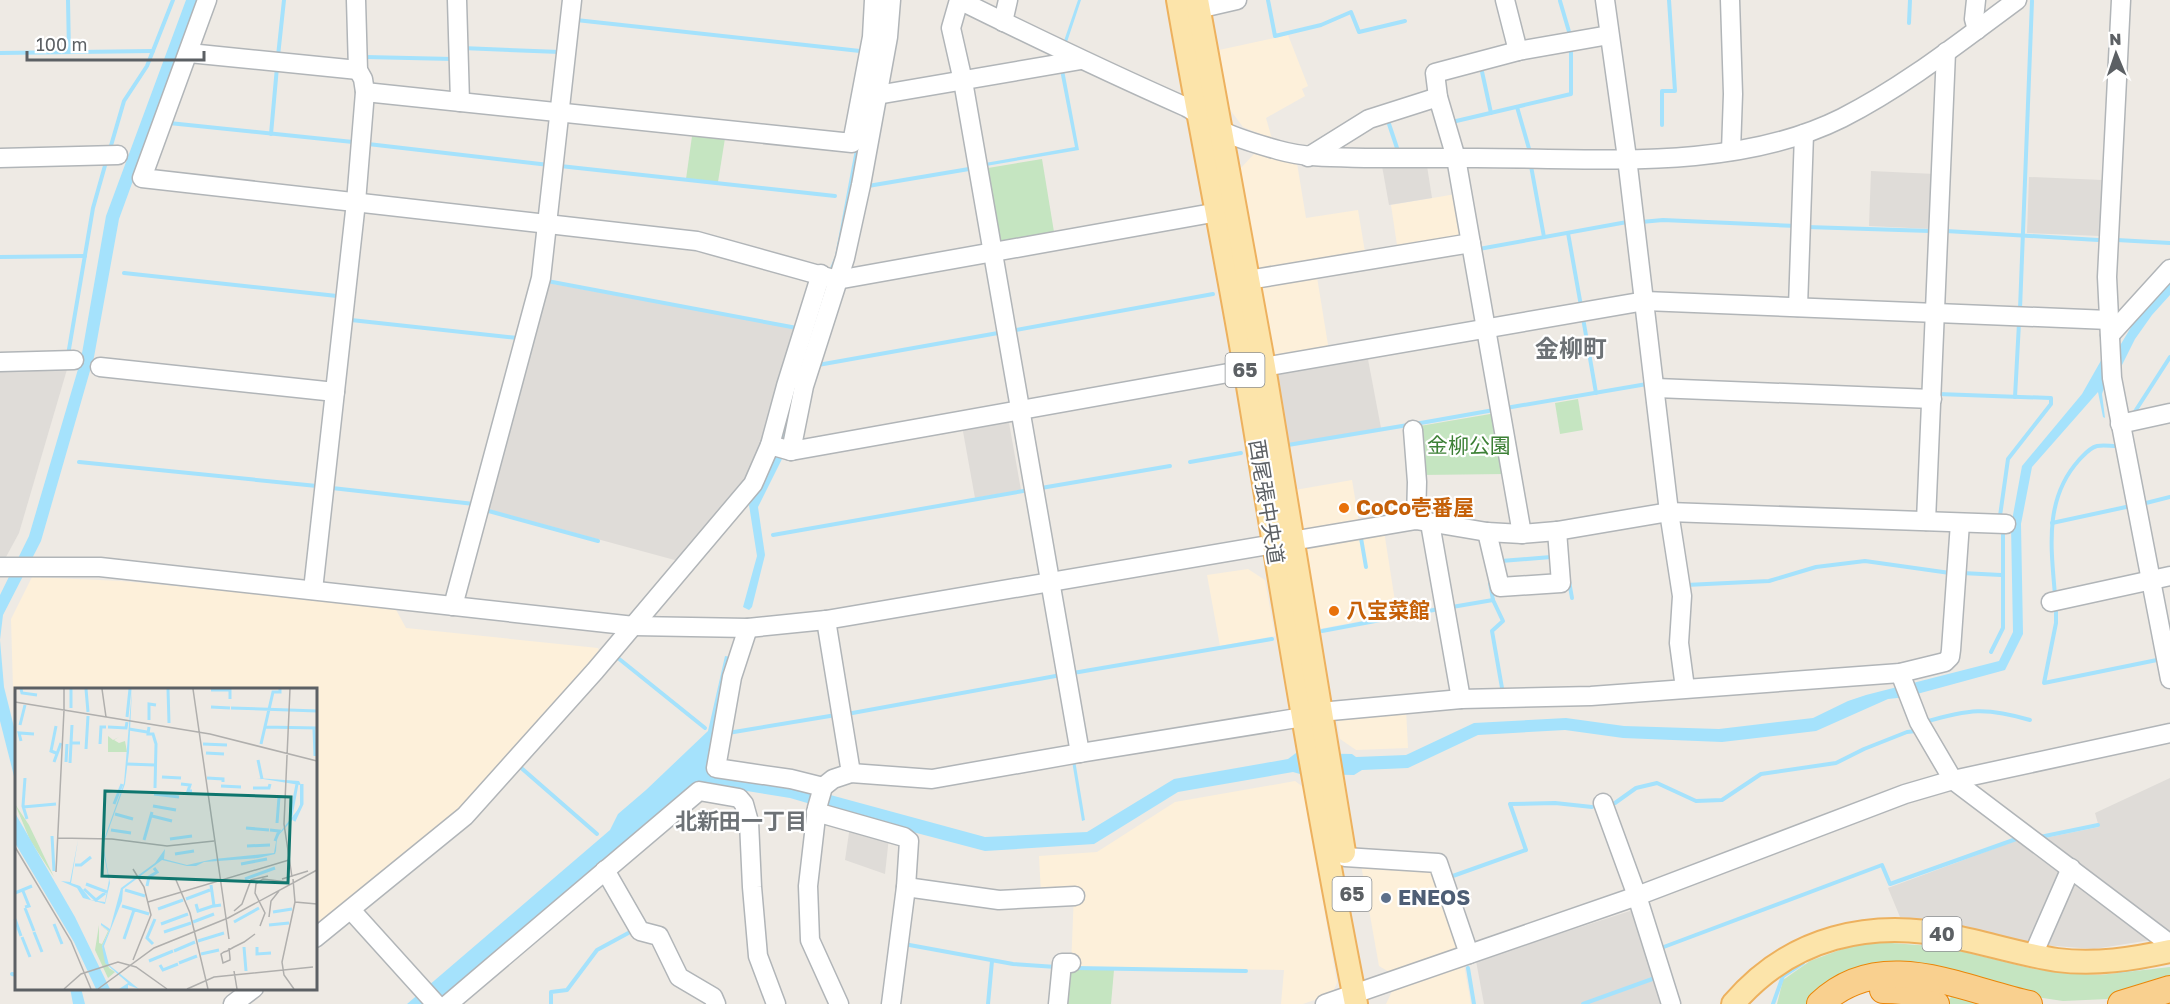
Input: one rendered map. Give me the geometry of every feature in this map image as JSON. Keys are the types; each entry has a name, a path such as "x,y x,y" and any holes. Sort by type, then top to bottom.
{"highway":[{"path":"1820,1004 1836,991 1859,980 1901,974 1933,978 2030,1004"},
{"path":"2121,1004 2170,989"},
{"path":"1843,1004 1867,992 1895,990 1917,994 1936,1004"}],"main road":[{"name":"西尾張中央道","path":"1191,3 1197,112 1254,368 1316,741 1363,998"},
{"name":"西尾張中央道","path":"1191,3 1219,130 1248,280 1254,368"},
{"name":"西尾張中央道","path":"1324,785 1345,857 1363,998"},
{"name":"40","path":"1733,1004 1744,991 1772,967 1797,952 1846,934 1870,930 1919,931 1953,936 2033,955 2076,961 2114,960 2170,951"}],"street":[{"path":"207,0 142,178 696,241 829,278 1218,212"},
{"path":"313,590 356,202 365,92 363,79 358,70 356,0"},
{"path":"457,0 460,102"},
{"path":"453,606 541,278 572,0"},
{"path":"365,92 852,143 872,37 874,0"},
{"path":"316,937 465,816 634,626 781,448 786,386 829,278 845,258 888,37 891,0"},
{"path":"1080,753 963,81 951,28 959,0 1081,60 1197,112 1219,130 1277,149 1308,157 1456,159 1702,156 1767,145 1804,134 1840,119 1879,98 2017,0"},
{"path":"1003,22 1008,0"},
{"path":"1191,3 1237,0"},
{"path":"1505,0 1518,51"},
{"path":"1605,0 1656,388 1669,512 1682,596 1679,643 1685,688"},
{"path":"1730,0 1733,94 1731,151"},
{"path":"1976,0 1974,19 1977,30"},
{"path":"2121,0 2107,277 2112,378 2170,679"},
{"path":"1522,534 1456,159 1438,97 1435,72 1518,51 1609,34"},
{"path":"1926,521 1946,52"},
{"path":"189,53 358,70"},
{"path":"877,95 1081,60"},
{"path":"1308,157 1369,119 1438,97"},
{"path":"1798,307 1804,134"},
{"path":"0,158 118,155"},
{"path":"1248,280 1471,243"},
{"path":"2110,334 2170,269"},
{"path":"781,448 1021,410 1645,301 1935,312 2110,334"},
{"path":"0,362 74,360"},
{"path":"100,367 335,392"},
{"path":"1656,388 1932,399"},
{"path":"2120,424 2170,413"},
{"path":"1413,430 1423,522 1461,699"},
{"path":"2,569 100,567 634,626 748,628 825,620 1282,542 1423,522 1487,532 1522,534 1557,531 1669,512 2006,524"},
{"path":"839,1004 810,939 808,886 820,799 834,779 851,773 932,779 1312,715 1461,699 1591,696 1685,688 1904,684 1950,657 1959,523"},
{"path":"1487,532 1500,587 1561,583 1557,531"},
{"path":"2051,602 2170,576"},
{"path":"825,620 851,773"},
{"path":"748,628 732,677 716,768 791,779 820,799 909,841 906,887 891,1004"},
{"path":"1904,684 1919,722 1953,780 2170,944"},
{"path":"1325,1004 1363,998 1469,954 1636,896 1905,794 1953,780 2170,733"},
{"path":"739,798 744,772"},
{"path":"448,1004 699,791 739,798 744,804 749,822 758,956 776,1004"},
{"path":"1603,803 1671,1004"},
{"path":"1345,857 1438,863 1469,954"},
{"path":"2033,955 2071,868"},
{"path":"605,870 640,931 659,936 679,977 713,997 716,1004"},
{"path":"906,887 999,900 1075,896"},
{"path":"351,910 436,1004"},
{"path":"1058,1004 1062,963 1071,963"},
{"path":"233,1004 252,989"}],"shaded area":[{"path":"1288,35 1308,86 1302,89 1305,96 1266,118 1272,139 1243,127 1228,107 1219,50"},
{"path":"1254,154 1297,163 1306,218 1358,210 1366,258 1256,271 1239,170"},
{"path":"1382,166 1427,166 1432,198 1389,205"},
{"path":"1871,171 1935,174 1932,229 1869,226"},
{"path":"2029,177 2103,180 2100,236 2027,233"},
{"path":"1456,194 1464,236 1398,252 1391,205"},
{"path":"1317,277 1329,351 1278,360 1271,356 1261,287"},
{"path":"548,283 799,329 754,474 682,562 487,509"},
{"path":"1367,354 1381,428 1288,444 1276,374"},
{"path":"68,366 19,533 6,557 0,557 0,367"},
{"path":"1008,417 1021,490 975,498 962,426"},
{"path":"1352,480 1359,522 1307,532 1302,530 1295,490"},
{"path":"1384,531 1397,614 1319,629 1306,548 1308,544"},
{"path":"1248,569 1265,580 1275,636 1220,646 1207,575"},
{"path":"32,577 121,581 394,606 406,628 598,648 602,657 459,816 341,910 338,907 316,924 316,688 15,688 15,699 11,619"},
{"path":"1406,709 1408,748 1356,750 1340,739 1337,720 1341,715"},
{"path":"2170,778 2170,932 2162,933 2040,839 2099,827 2095,813"},
{"path":"1295,781 1303,787 1337,983 1332,994 1303,1004 1281,1004 1284,970 1071,967 1074,893 1041,894 1039,856 1097,852 1175,802"},
{"path":"850,826 889,837 885,874 845,860"},
{"path":"2023,838 2065,869 2034,944 1953,924 1900,917 1888,888"},
{"path":"1360,859 1434,867 1458,948 1389,972 1379,966"},
{"path":"2072,875 2151,940 2094,949 2042,945"},
{"path":"1636,909 1665,1004 1484,1004 1476,961"},
{"path":"1464,965 1471,1004 1386,1004 1393,989"}],"green space":[{"path":"693,129 726,132 718,182 686,179"},
{"path":"1042,159 1055,238 996,243 982,169"},
{"path":"1578,399 1583,430 1560,434 1555,403"},
{"name":"金柳公園","path":"1496,413 1506,474 1420,475 1414,427"},
{"path":"1879,942 1944,947 2034,969 2078,974 2100,975 2170,967 2170,981 2108,999 2063,1001 2036,997 1941,971 1811,1004 1777,1004 1783,980 1810,961 1845,948"},
{"path":"1068,969 1114,970 1111,1004 1064,1004"},
{"path":"1956,992 1995,1004 1948,1004 1946,1002"}],"water":[{"path":"186,0 199,0 119,219 94,357 41,541 3,615 0,640 0,595 29,536 81,359 106,216"},
{"path":"887,0 841,258 785,453 758,507 765,555 752,607 749,610 743,607 757,556 749,505 776,452 825,280 835,256 876,38"},
{"path":"1078,0 1081,0 1067,42 1064,41"},
{"path":"1060,70 1064,70 1079,150 986,166 985,163 1075,147"},
{"path":"2170,281 2170,295 2135,339 2119,371 2107,378 2102,394 2105,418 2098,392 2032,467 2021,524 2023,634 2005,670 1906,697 1888,699 1816,731 1722,742 1623,738 1565,730 1478,735 1408,768 1362,770 1354,775 1293,772 1178,792 1094,844 985,851 790,798 697,783 437,1004 407,1004 610,830 618,814 708,731 725,656 731,657 708,772 790,784 985,837 1087,832 1174,779 1288,759 1296,753 1352,754 1356,757 1406,755 1474,723 1566,718 1624,726 1719,729 1813,718 1866,695 1999,661 2013,632 2011,526 2022,466 2082,394 2103,357 2118,349 2137,317"},
{"path":"0,640 4,687 15,731 15,780 0,721"},
{"path":"1075,760 1085,820 1082,821 1072,761"},
{"path":"70,989 81,989 85,1004 73,1004"}],"waterway":[{"path":"68,0 69,52"},
{"path":"110,149 124,101 147,66 173,0"},
{"path":"278,56 284,0"},
{"path":"1268,0 1275,36 1321,25 1351,12 1359,32 1405,21"},
{"path":"1662,125 1662,91 1675,91 1669,0"},
{"path":"1909,23 1910,0"},
{"path":"1560,1 1570,35"},
{"path":"2020,309 2032,1"},
{"path":"576,20 860,51"},
{"path":"1452,122 1571,94 1571,47"},
{"path":"462,48 560,52"},
{"path":"0,53 153,51"},
{"path":"365,57 453,59"},
{"path":"271,134 277,67"},
{"path":"1481,67 1491,113"},
{"path":"1517,107 1530,152"},
{"path":"1387,118 1398,151 1400,151"},
{"path":"169,123 353,142"},
{"path":"368,144 549,165"},
{"path":"68,355 93,208 106,162"},
{"path":"560,166 835,196"},
{"path":"1531,166 1544,237"},
{"path":"868,186 969,169"},
{"path":"1641,222 1663,220 1796,226"},
{"path":"1479,249 1627,222"},
{"path":"1807,227 1930,231"},
{"path":"1946,231 2098,240"},
{"path":"1568,233 1581,306"},
{"path":"2117,240 2170,243"},
{"path":"0,257 85,256"},
{"path":"124,273 337,296 337,300"},
{"path":"547,281 797,328"},
{"path":"1011,331 1213,294"},
{"path":"1583,318 1596,393"},
{"path":"351,320 518,338"},
{"path":"2015,397 2019,323"},
{"path":"818,365 998,333"},
{"path":"2135,415 2134,413 2170,357"},
{"path":"1506,408 1647,384"},
{"path":"1938,394 2051,398 2051,404 2008,459 2000,516"},
{"path":"1415,424 1494,410"},
{"path":"1288,445 1408,425"},
{"path":"2055,595 2052,524 2060,491 2068,475 2089,450 2097,446 2116,446"},
{"path":"1190,462 1241,453"},
{"path":"79,462 317,486"},
{"path":"1041,488 1170,466"},
{"path":"332,488 474,504"},
{"path":"773,535 1029,490"},
{"path":"2142,504 2170,497"},
{"path":"2052,523 2126,507"},
{"path":"485,510 598,541"},
{"path":"1991,652 2003,628 2003,532"},
{"path":"1361,538 1366,567"},
{"path":"1501,561 1551,557"},
{"path":"1686,585 1769,581 1816,567 1865,561 1950,573"},
{"path":"1962,573 2001,575"},
{"path":"1569,581 1572,598"},
{"path":"1490,583 1493,600 1503,621 1492,631 1502,688"},
{"path":"1452,607 1493,600"},
{"path":"2056,607 2056,623 2044,683 2157,660"},
{"path":"1322,631 1439,609"},
{"path":"1073,673 1272,639"},
{"path":"618,658 705,728"},
{"path":"847,714 1061,675"},
{"path":"1925,722 1954,714 1978,711 2001,713 2030,720"},
{"path":"728,733 836,715"},
{"path":"1615,803 1636,788 1657,783 1696,801 1722,800 1761,774 1836,763 1864,749 1907,732 1916,731"},
{"path":"519,766 597,834"},
{"path":"1450,877 1526,850 1510,804 1555,803 1592,807"},
{"path":"2040,837 2098,825"},
{"path":"1662,950 1661,948 1882,865 1890,884 2019,838"},
{"path":"551,1004 551,992 567,990 597,950 632,931"},
{"path":"904,944 1013,964 1056,967"},
{"path":"988,1004 992,961"},
{"path":"1773,1004 1783,976 1803,963"},
{"path":"2120,971 2146,967"},
{"path":"1076,968 1246,971"},
{"path":"1468,968 1474,1004"},
{"path":"1583,1004 1655,978"}],"place":[{"name":"CoCo壱番屋","path":"1344,508"},
{"name":"八宝菜館","path":"1334,611"},
{"name":"ENEOS","path":"1386,898"}],"district":[{"name":"金柳町","path":"1571,349"},
{"name":"北新田一丁目","path":"741,821"}]}
